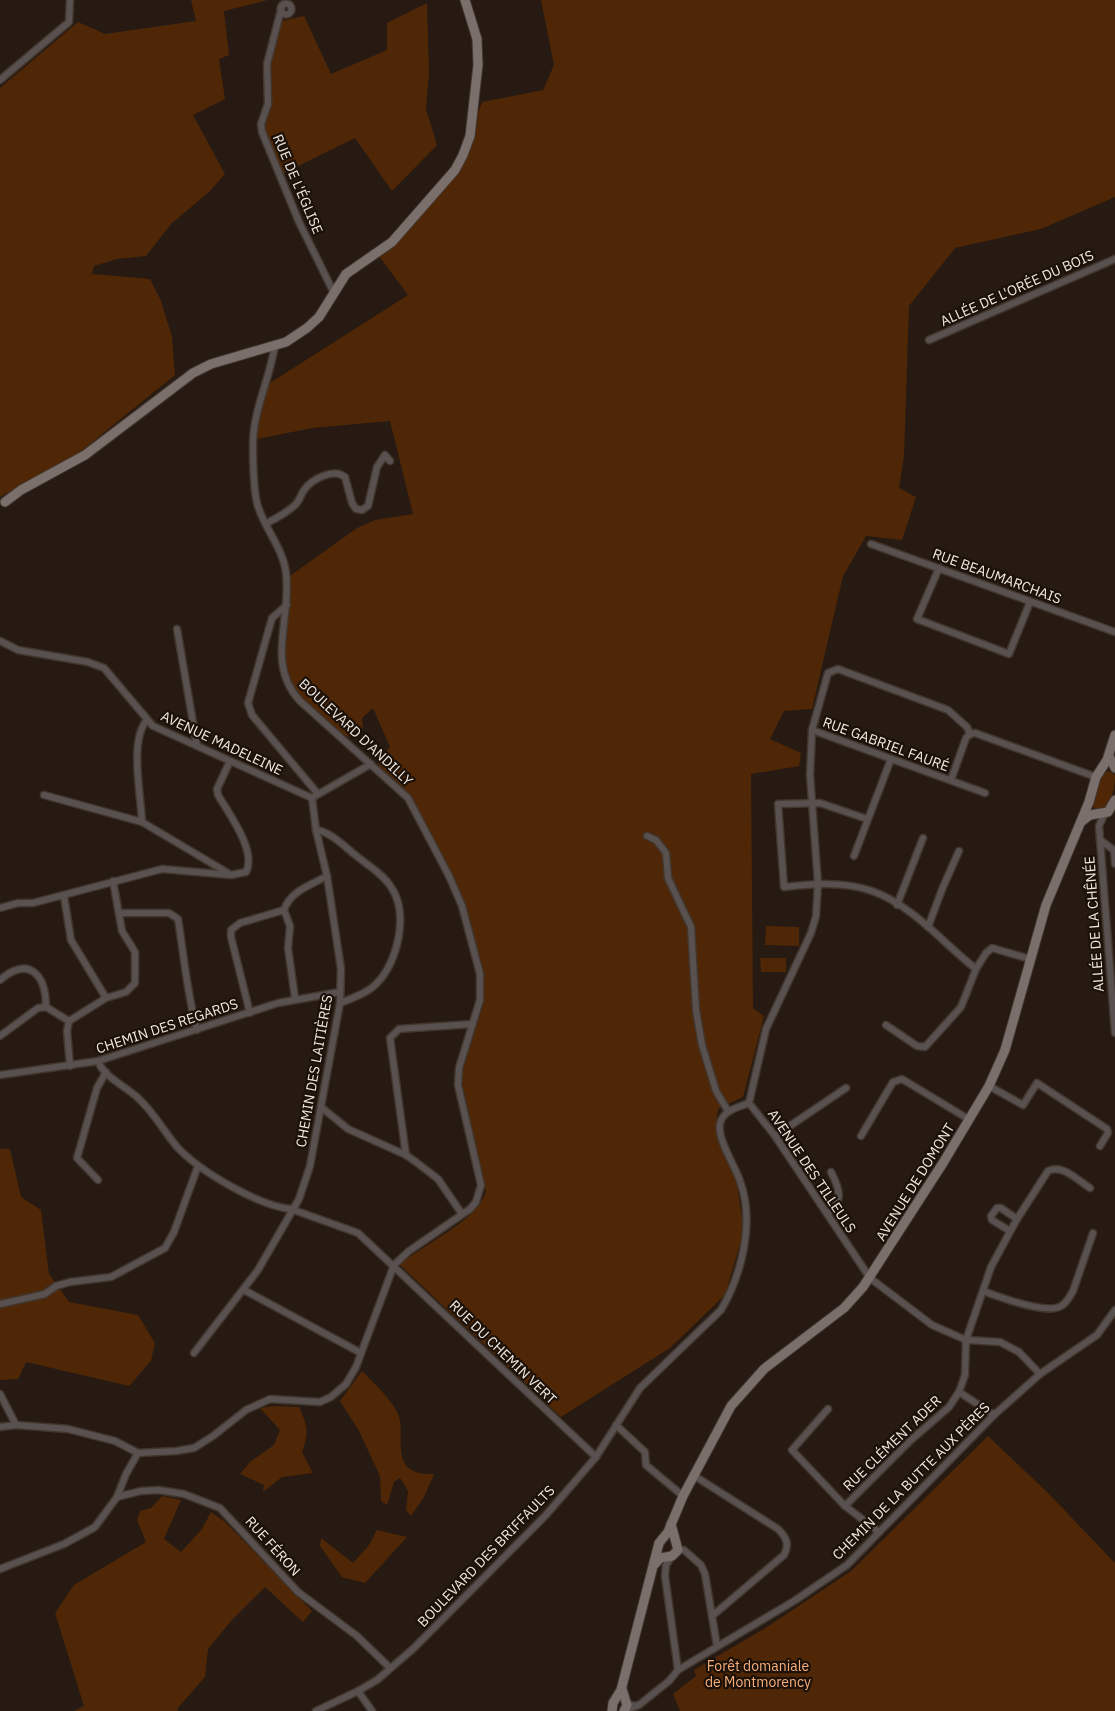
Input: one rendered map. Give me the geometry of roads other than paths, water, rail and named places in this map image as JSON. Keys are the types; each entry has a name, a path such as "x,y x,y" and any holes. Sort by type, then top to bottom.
{"main road":[{"path":"2,504 61,473 96,450 185,378 211,364 275,345 299,334 314,323 352,268 392,242 404,230 442,186 463,155 472,126 479,54 474,25 465,0"},
{"path":"2,504 21,490 78,459 158,400"},
{"path":"1096,777 1103,769 1109,756 1115,735"},
{"path":"1109,756 1115,768"},
{"path":"1103,769 1108,766 1115,768"},
{"name":"AVENUE DE DOMONT","path":"619,1707 622,1684 660,1540 664,1537 671,1524 682,1496 723,1419 748,1385 770,1364 844,1308 870,1278 970,1120 989,1086 1005,1050 1046,905 1089,802 1096,777"},
{"path":"1079,824 1087,816 1099,816 1110,810 1115,800"},
{"path":"1089,802 1090,809 1099,816"},
{"path":"671,1524 675,1550"},
{"path":"664,1537 672,1537 675,1550"},
{"path":"658,1548 675,1550"},
{"path":"655,1564 675,1550"}],"street":[{"path":"0,80 69,22 70,0"},
{"path":"276,22 288,14 292,7 284,3"},
{"name":"RUE DE L'ÉGLISE","path":"284,3 276,22 267,64 268,104 262,124 262,132 299,222 334,293"},
{"name":"ALLÉE DE L'ORÉE DU BOIS","path":"928,340 1115,259"},
{"name":"BOULEVARD D'ANDILLY","path":"138,1453 194,1448 214,1436 246,1410 270,1398 320,1402 331,1398 346,1384 361,1353 394,1265 409,1251 476,1202 480,1185 458,1086 460,1068 480,1000 480,974 462,906 408,798 300,701 286,682 282,668 281,656 287,605 286,570 278,547 257,502 253,442 255,419 275,345"},
{"path":"266,523 297,502 304,489 332,473 340,473 345,477 352,503 356,509 362,510 368,506 380,461 385,455 390,461"},
{"name":"RUE BEAUMARCHAIS","path":"871,544 1115,632"},
{"path":"939,568 917,619 1009,654 1030,602"},
{"path":"287,605 272,618 248,703 252,715 318,794"},
{"path":"177,629 197,746"},
{"name":"AVENUE MADELEINE","path":"0,641 18,650 88,662 104,668 153,726 312,798"},
{"path":"647,836 656,840 666,853 668,878 691,927 696,1010 702,1045 716,1091 728,1111 749,1103 766,1029 811,933 816,916 818,884 810,775 812,730 828,673 838,669 948,710 967,727 970,734 975,733 1096,777"},
{"path":"142,822 138,767 140,728 147,720"},
{"name":"RUE GABRIEL FAURÉ","path":"812,730 985,793"},
{"name":"RUE GABRIEL FAURÉ","path":"951,780 966,738 970,734"},
{"path":"854,856 891,759"},
{"path":"0,908 18,903 33,903 64,896 162,869 231,875 246,872 250,865 247,848 218,795 217,789 230,761"},
{"path":"312,798 370,764"},
{"path":"44,796 142,822 231,875"},
{"name":"CHEMIN DES LAITIÈRES","path":"194,1353 258,1270 299,1199 310,1166 340,1003 340,951 327,876 316,830 312,798"},
{"path":"867,819 811,802 778,804 784,887 818,884 847,885 872,891 897,905 928,927 976,970"},
{"name":"ALLÉE DE LA CHÊNÉE","path":"1099,816 1114,1033"},
{"path":"316,830 322,830 339,842 386,880 397,899 399,908 400,920 388,970 376,985 340,1003"},
{"path":"897,905 923,838"},
{"path":"1100,840 1114,850 1115,864"},
{"path":"928,927 942,887 959,851"},
{"path":"295,998 288,948 290,926 284,910 287,902 298,892 327,876"},
{"path":"70,1066 67,1031 69,1021 106,998 126,992 135,983 137,969 135,952 122,931 113,881"},
{"path":"64,896 71,940 106,998"},
{"path":"250,1013 231,937 234,926 284,910"},
{"path":"119,913 169,913 178,919 190,988 189,1002 197,1030"},
{"path":"886,1025 917,1046 925,1047 960,1007 976,970 986,953 992,948 1030,960"},
{"path":"0,980 12,970 30,970 38,974 46,989 46,1007"},
{"name":"CHEMIN DES REGARDS","path":"0,1075 98,1061 295,998 340,992"},
{"path":"0,1036 38,1008 46,1007 69,1021"},
{"path":"406,1155 390,1038 399,1029 473,1024"},
{"name":"RUE DU CHEMIN VERT","path":"98,1061 106,1072 138,1098 161,1123 177,1147 198,1166 235,1188 281,1208 292,1209 358,1234 394,1265 596,1457"},
{"path":"98,1180 78,1158 97,1088 106,1072"},
{"path":"861,1136 893,1082 902,1079 970,1120"},
{"path":"989,1086 1023,1105 1037,1083 1107,1129 1108,1133 1100,1146"},
{"path":"775,1136 846,1088"},
{"name":"AVENUE DES TILLEULS","path":"749,1103 775,1136 870,1278 932,1325 966,1340"},
{"path":"321,1107 348,1129 406,1155 438,1179 462,1214"},
{"name":"BOULEVARD DES BRIFFAULTS","path":"316,1711 377,1680 447,1616 546,1515 596,1457 640,1388 721,1310 729,1297 744,1248 747,1219 741,1183 720,1131 723,1116 728,1111"},
{"path":"0,1304 45,1294 56,1286 70,1282 111,1277 164,1248 174,1232 198,1166"},
{"name":"RUE CLÉMENT ADER","path":"845,1506 911,1440 950,1407 959,1392 965,1375 966,1340 991,1267 1017,1219 1048,1171 1055,1168 1061,1169 1090,1188"},
{"path":"827,1214 839,1202 838,1184 831,1172"},
{"path":"1010,1231 992,1220 991,1216 996,1208 1001,1208 1017,1219"},
{"path":"983,1292 1049,1310 1061,1306 1069,1299 1073,1291 1093,1232"},
{"path":"244,1290 361,1353"},
{"name":"CHEMIN DE LA BUTTE AUX PÈRES","path":"619,1707 639,1705 669,1681 678,1670 794,1601 847,1566 994,1415 1040,1374 1097,1335 1115,1310"},
{"path":"966,1340 1000,1342 1019,1352 1040,1374"},
{"path":"959,1392 994,1415"},
{"path":"1,1395 16,1425"},
{"path":"828,1409 792,1450 845,1506 879,1532"},
{"path":"0,1427 16,1425 68,1429 90,1433 115,1441 138,1453 126,1474 117,1497 95,1527 64,1544 0,1568"},
{"path":"616,1425 645,1452 646,1465 682,1496"},
{"path":"693,1475 778,1529 787,1541 787,1549 784,1555 712,1616"},
{"name":"RUE FÉRON","path":"117,1497 141,1490 158,1490 184,1494 220,1508 298,1592 357,1636 390,1668"},
{"path":"678,1670 664,1576 666,1565 675,1550 702,1564 717,1646"},
{"path":"356,1692 372,1711"}],"park label":[{"name":"Forêt domaniale de Montmorency","path":"758,1674"}]}
